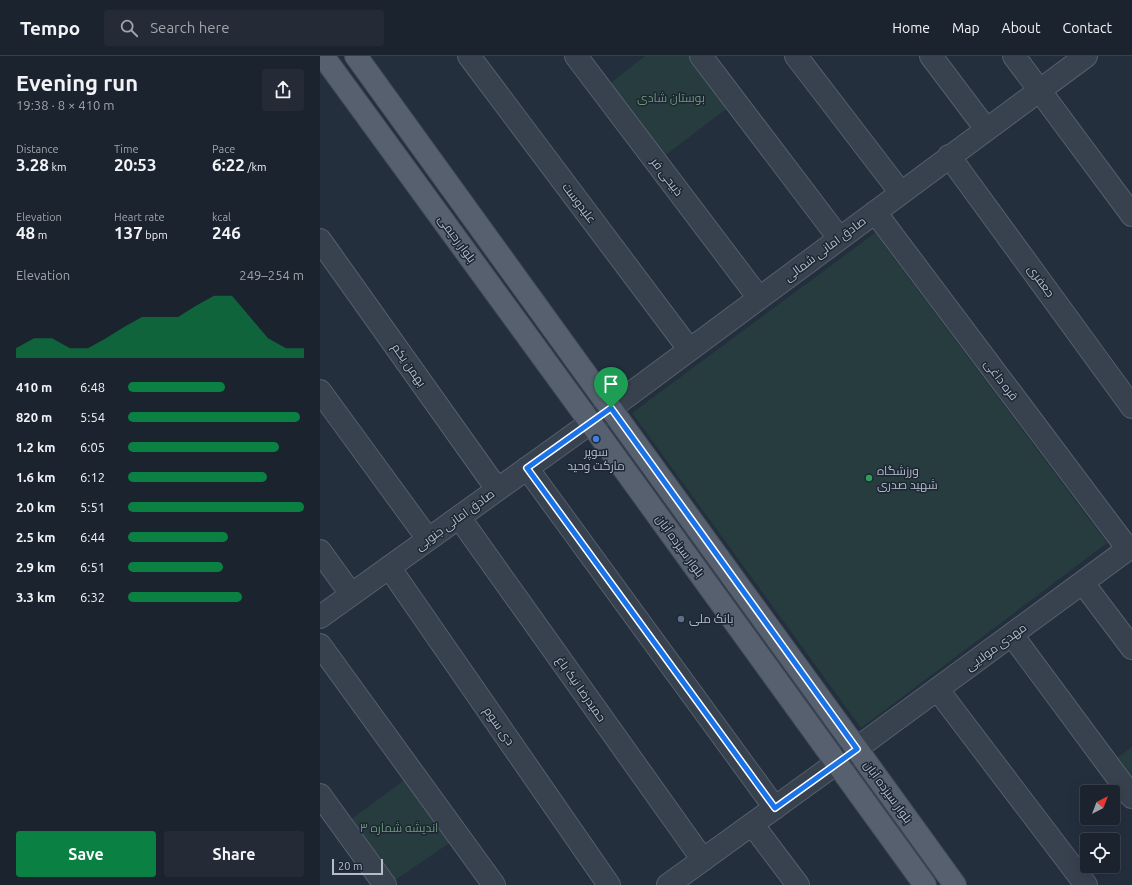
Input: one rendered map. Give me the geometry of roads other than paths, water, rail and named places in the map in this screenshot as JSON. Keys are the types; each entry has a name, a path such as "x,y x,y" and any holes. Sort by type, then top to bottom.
{"main road":[{"path":"356,56 611,408"},
{"name":"بلوار رحیمی","path":"323,57 590,422"},
{"name":"بلوار سیزده آبان","path":"611,408 859,748 955,885"},
{"name":"بلوار سیزده آبان","path":"590,422 924,885"}],"street":[{"name":"علیدوست","path":"469,56 689,350"},
{"name":"ذبیحی فر","path":"576,56 759,298"},
{"path":"702,56 839,238"},
{"path":"796,56 900,193"},
{"path":"931,56 986,129"},
{"path":"1014,56 1132,215"},
{"name":"صادق امانی شمالی","path":"590,422 611,408 1086,56"},
{"name":"جعفری","path":"950,156 1132,406"},
{"name":"قره داغی","path":"875,212 1130,548"},
{"name":"بهمن یکم","path":"320,240 497,489"},
{"path":"320,390 428,539"},
{"name":"صادق امانی جنوبی","path":"320,617 590,422"},
{"path":"527,468 775,808"},
{"name":"حمیدرضا نیک باغ","path":"459,517 702,860"},
{"name":"مهدی مولایی","path":"836,763 859,748 1130,548"},
{"path":"320,551 351,594"},
{"name":"دی سوم","path":"389,567 609,885"},
{"path":"1083,583 1132,648"},
{"path":"1012,635 1132,797"},
{"path":"320,645 494,885"},
{"path":"938,690 1086,885"},
{"path":"674,883 702,860 836,763"},
{"path":"320,795 385,885"},
{"path":"752,824 798,885"}],"place":[{"name":"سوپر مارکت وحید","path":"596,439"},
{"name":"ورزشگاه شهید صدری","path":"869,478"},
{"name":"بانک ملی","path":"681,619"}],"park label":[{"name":"بوستان شادی","path":"671,98"},
{"name":"اندیشه شماره ۳","path":"399,828"}]}
